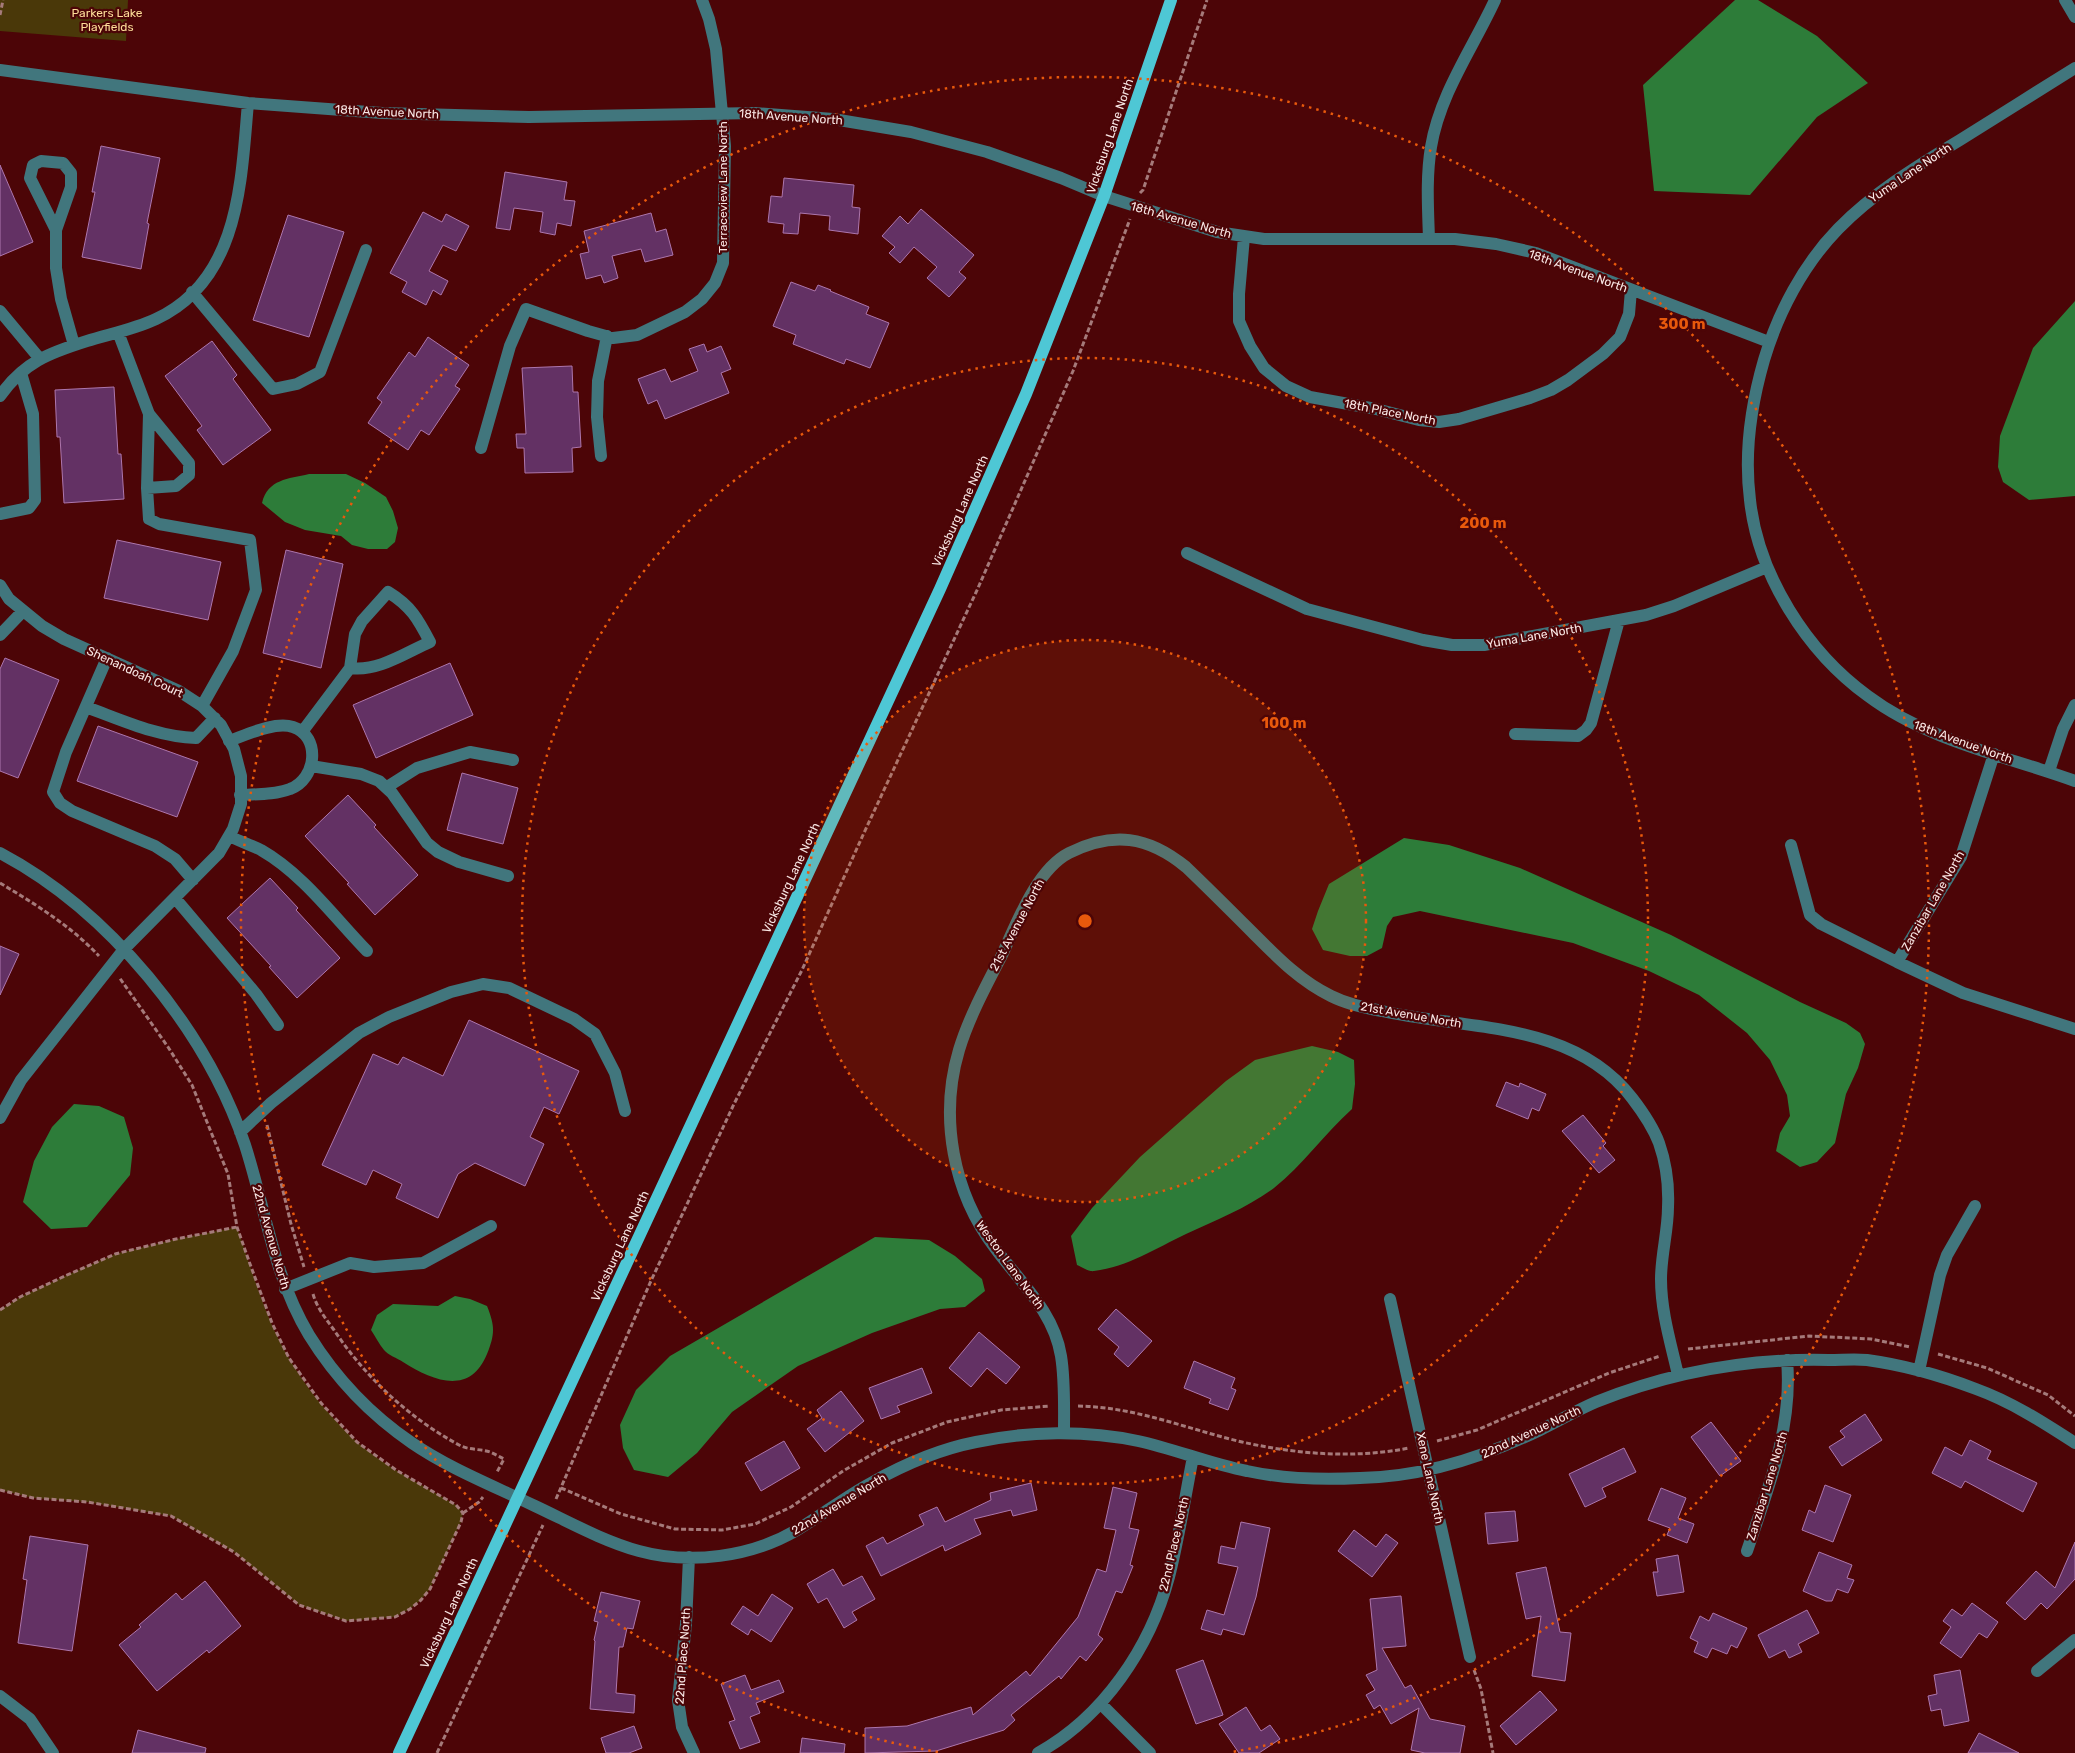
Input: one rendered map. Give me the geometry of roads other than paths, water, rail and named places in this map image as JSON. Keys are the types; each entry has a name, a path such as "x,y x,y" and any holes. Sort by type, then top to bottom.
{"main road":[{"name":"Vicksburg Lane North","path":"399,1753 944,580 1026,394 1104,196 1171,0"}],"street":[{"name":"Terraceview Lane North","path":"481,448 510,346 526,309 613,338 636,336 685,312 702,299 715,283 723,262 725,146 716,49 709,19 702,0"},
{"path":"1429,239 1427,191 1431,146 1443,104 1495,0"},
{"path":"2065,0 2075,17"},
{"name":"Yuma Lane North","path":"1769,342 1786,303 1809,265 1836,230 1869,200 1904,175 2075,68"},
{"name":"18th Avenue North","path":"0,70 248,103 382,113 529,117 755,113 833,119 911,132 988,152 1061,178 1104,196 1217,232 1244,237 1314,240 1455,239 1496,244 1536,253 1769,342 1754,394 1748,447 1750,500 1760,546 1767,567 1777,590 1802,629 1832,665 1867,696 1906,721 1950,739 2075,781"},
{"path":"0,396 9,384 32,363 74,345 157,318 181,303 202,283 227,241 236,209 248,103"},
{"path":"56,230 30,178 33,165 41,161 62,163 71,173 71,187 56,230 56,268 74,345"},
{"name":"18th Place North","path":"1244,237 1239,294 1240,320 1250,346 1264,368 1286,386 1310,397 1376,409 1419,420 1438,422 1459,419 1530,398 1551,390 1568,380 1603,354 1620,337 1629,314 1631,290"},
{"path":"192,292 273,389 297,384 320,372 366,250"},
{"path":"0,311 40,359"},
{"path":"118,332 148,414 189,462 189,475 176,486 147,488"},
{"path":"601,456 597,418 598,381 607,336"},
{"path":"0,514 29,508 35,500 33,414 21,373"},
{"path":"148,414 147,488 149,519 159,524 250,540 256,590 233,651 202,706"},
{"name":"Yuma Lane North","path":"1187,553 1307,609 1423,640 1452,645 1484,645 1646,615 1674,606 1767,567"},
{"name":"Shenandoah Court","path":"0,585 9,599 42,626 179,691 202,706 221,725 234,749 240,776 241,804 229,836 220,853 125,948 21,1080 0,1118"},
{"path":"302,732 350,668 355,634 362,621 388,592 402,601 417,616 430,642 375,667 362,670 350,668"},
{"path":"0,635 23,611"},
{"path":"1515,734 1578,736 1586,730 1591,723 1619,620"},
{"path":"107,658 66,752 53,792 60,803 72,810 155,846 175,859 193,880"},
{"path":"2049,772 2063,729 2075,705"},
{"path":"86,707 150,731 180,738 196,738 215,718"},
{"path":"229,741 259,730 284,726 293,727 302,732 308,739 312,750 309,774 301,783 291,789 240,795"},
{"path":"386,787 417,768 470,752 513,760"},
{"name":"Zanzibar Lane North","path":"1896,962 1961,857 1994,754"},
{"path":"311,766 361,774 379,781 386,787 427,842 438,852 459,862 508,876"},
{"path":"229,836 260,850 299,879 367,951"},
{"name":"21st Avenue North","path":"973,1011 1033,892 1046,871 1065,855 1087,844 1110,839 1154,845 1172,855 1282,962 1306,982 1333,997 1362,1007 1394,1014 1525,1034 1560,1044 1591,1060 1620,1082 1642,1111 1658,1141 1667,1174 1668,1208 1664,1241 1662,1288 1664,1316 1678,1375"},
{"name":"Zanzibar Lane North","path":"1791,845 1810,915 1821,924 1962,993 2075,1029"},
{"name":"22nd Avenue North","path":"0,853 64,895 125,948 157,987 195,1041 226,1099 240,1132 285,1289 309,1335 338,1376 374,1412 413,1444 518,1498 606,1539 632,1548 679,1558 718,1556 756,1548 791,1534 871,1482 922,1458 974,1442 1028,1434 1064,1433 1139,1441 1193,1458 1250,1472 1310,1479 1368,1478 1428,1471 1486,1454 1540,1431 1589,1405 1642,1385 1678,1375 1751,1362 1866,1360 1919,1371 1979,1390 2033,1416 2075,1443"},
{"path":"175,898 256,994 278,1025"},
{"path":"240,1132 264,1110 359,1033 389,1017 451,992 483,984 509,988 574,1018 595,1034 615,1073 625,1110"},
{"name":"Weston Lane North","path":"973,1011 959,1051 951,1092 950,1132 958,1174 973,1212 990,1240 1037,1299 1051,1325 1061,1355 1064,1433"},
{"path":"1919,1371 1940,1275 1947,1255 1976,1206"},
{"path":"285,1289 350,1263 374,1267 423,1263 490,1226"},
{"name":"Xene Lane North","path":"1390,1299 1470,1658"},
{"name":"Zanzibar Lane North","path":"1747,1551 1778,1458 1786,1420 1789,1382 1787,1360"},
{"name":"22nd Place North","path":"1038,1753 1072,1730 1100,1704 1130,1666 1153,1623 1169,1578 1193,1458"},
{"name":"22nd Place North","path":"689,1557 686,1624 678,1700 682,1727 694,1753"},
{"path":"2037,1670 2075,1640"},
{"path":"0,1696 30,1719 53,1753"},
{"path":"1100,1704 1150,1753"}],"park label":[{"name":"Parkers Lake Playfields","path":"107,20"}]}
